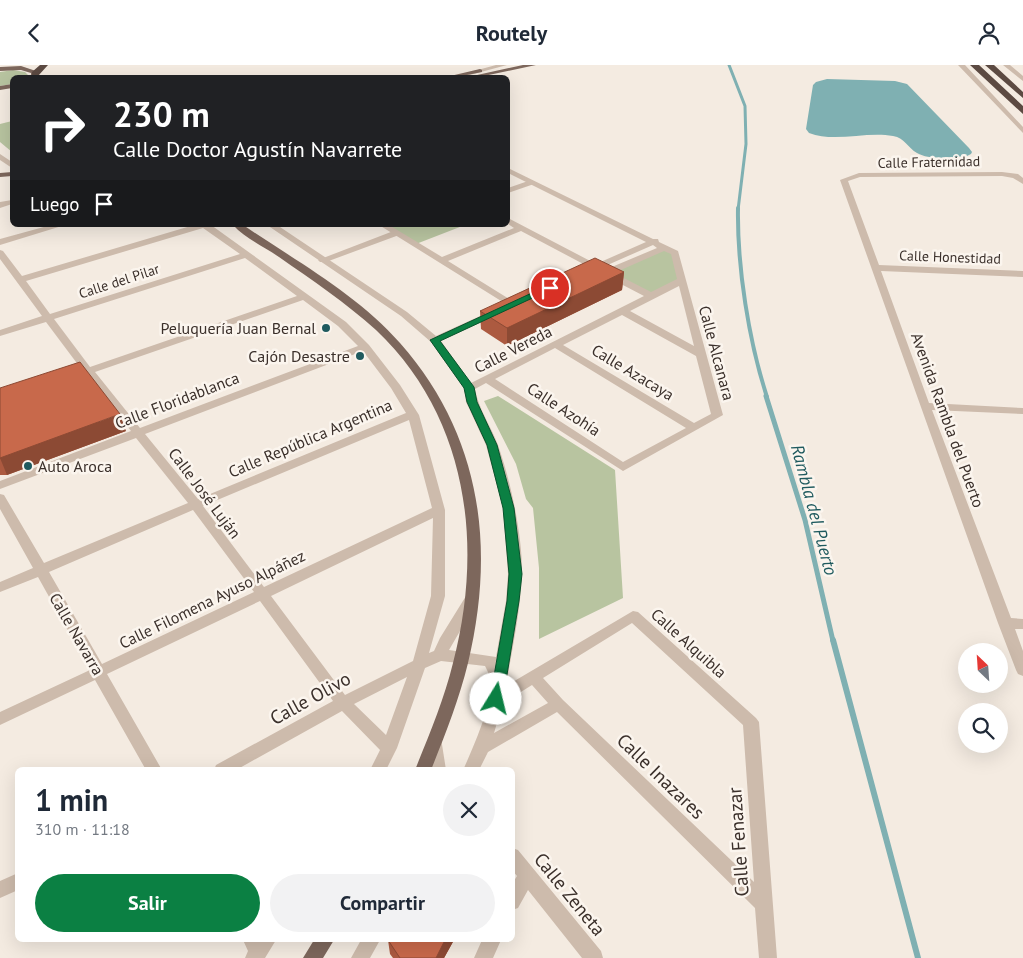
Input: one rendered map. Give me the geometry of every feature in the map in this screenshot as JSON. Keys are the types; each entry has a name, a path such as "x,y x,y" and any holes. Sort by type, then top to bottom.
{"highway":[{"path":"34,75 44,65"},
{"path":"974,65 1023,111"},
{"path":"989,65 1023,96"}],"main road":[{"path":"473,75 510,65"},
{"path":"475,75 533,65"},
{"path":"0,69 27,69 34,75"},
{"path":"240,227 372,322 402,352 432,393 452,431 460,453 471,498 475,555 473,598 462,656 435,743 424,767"},
{"path":"312,958 324,942"}],"street":[{"path":"472,75 504,65"},
{"path":"962,65 1023,131"},
{"path":"1006,65 1023,79"},
{"path":"0,156 10,164"},
{"path":"510,166 532,182"},
{"path":"510,171 666,247"},
{"name":"Calle Fraternidad","path":"844,180 859,175 988,173 1015,176 1023,182"},
{"name":"Avenida Rambla del Puerto","path":"844,180 1023,670"},
{"path":"510,190 532,182"},
{"path":"510,222 651,296"},
{"path":"0,242 54,227"},
{"path":"19,280 197,227"},
{"path":"207,227 342,324 365,347 396,387 413,415 439,510 438,596 419,664 389,748 380,767"},
{"path":"274,227 404,314 435,340 469,387 472,402 492,445 509,508 516,574 496,699 482,747 472,767"},
{"path":"386,227 518,303 435,340"},
{"path":"442,260 521,228"},
{"path":"323,260 396,233"},
{"path":"577,276 655,241"},
{"path":"607,273 666,247"},
{"name":"Calle Alcanara","path":"623,467 717,415 675,253 666,247"},
{"name":"Calle José Luján","path":"0,253 88,371 196,505 261,595 344,703 389,748"},
{"name":"Calle del Pilar","path":"0,333 247,255"},
{"name":"Calle Honestidad","path":"876,268 1023,274"},
{"name":"Calle Vereda","path":"469,387 681,281"},
{"path":"71,377 305,296"},
{"path":"622,311 701,354"},
{"name":"Calle Azacaya","path":"555,344 694,428"},
{"name":"Calle Floridablanca","path":"0,485 365,347"},
{"name":"Calle Azohía","path":"487,379 623,467"},
{"path":"925,406 1023,411"},
{"name":"Calle República Argentina","path":"0,587 413,415"},
{"name":"Calle Navarra","path":"0,498 152,767"},
{"name":"Calle Filomena Ayuso Alpáñez","path":"0,719 439,510"},
{"path":"473,598 445,642 440,655 462,656 491,661"},
{"name":"Calle Alquibla","path":"496,699 634,616 751,722"},
{"path":"1005,623 1023,624"},
{"path":"491,661 507,639"},
{"name":"Calle Olivo","path":"227,767 344,703 440,655"},
{"path":"491,661 499,683"},
{"name":"Calle Inazares","path":"533,676 558,704 764,904"},
{"path":"482,747 558,704"},
{"name":"Calle Fenazar","path":"751,722 768,958"},
{"path":"435,743 438,767"},
{"name":"Calle Zeneta","path":"515,860 594,958"},
{"path":"515,897 527,875"},
{"path":"0,890 15,882"},
{"path":"360,958 370,942"},
{"path":"482,958 491,942"}],"green space":[{"path":"13,70 25,72 28,75 10,75 10,84 0,86 0,72"},
{"path":"10,122 10,150 0,142 0,124"},
{"path":"386,227 460,227 416,244"},
{"path":"666,247 675,253 681,281 651,296 607,273"},
{"path":"498,396 615,470 623,598 539,639 539,568 533,508 526,499 516,464 484,401"}],"water":[{"path":"827,79 895,81 907,84 969,148 972,152 971,154 967,156 935,158 917,153 901,139 893,136 829,137 809,133 806,129 813,85 816,82"}],"building":[{"path":"595,258 624,272 507,328 480,311"},
{"path":"80,362 120,414 0,458 0,388"},
{"path":"389,942 444,942 436,958 400,958"}],"waterway":[{"name":"Rambla del Puerto","path":"729,65 745,106 746,144 738,210"},
{"name":"Rambla del Puerto","path":"738,210 738,231 745,304 755,353 767,397"},
{"name":"Rambla del Puerto","path":"766,396 805,520 833,641"},
{"name":"Rambla del Puerto","path":"833,640 918,958"}],"place":[{"name":"Peluquería Juan Bernal","path":"326,328"},
{"name":"Cajón Desastre","path":"360,356"},
{"name":"Auto Aroca","path":"28,466"}],"route":[{"path":"496,699 516,574 509,508 492,445 472,402 469,387 435,340 550,288"}]}
